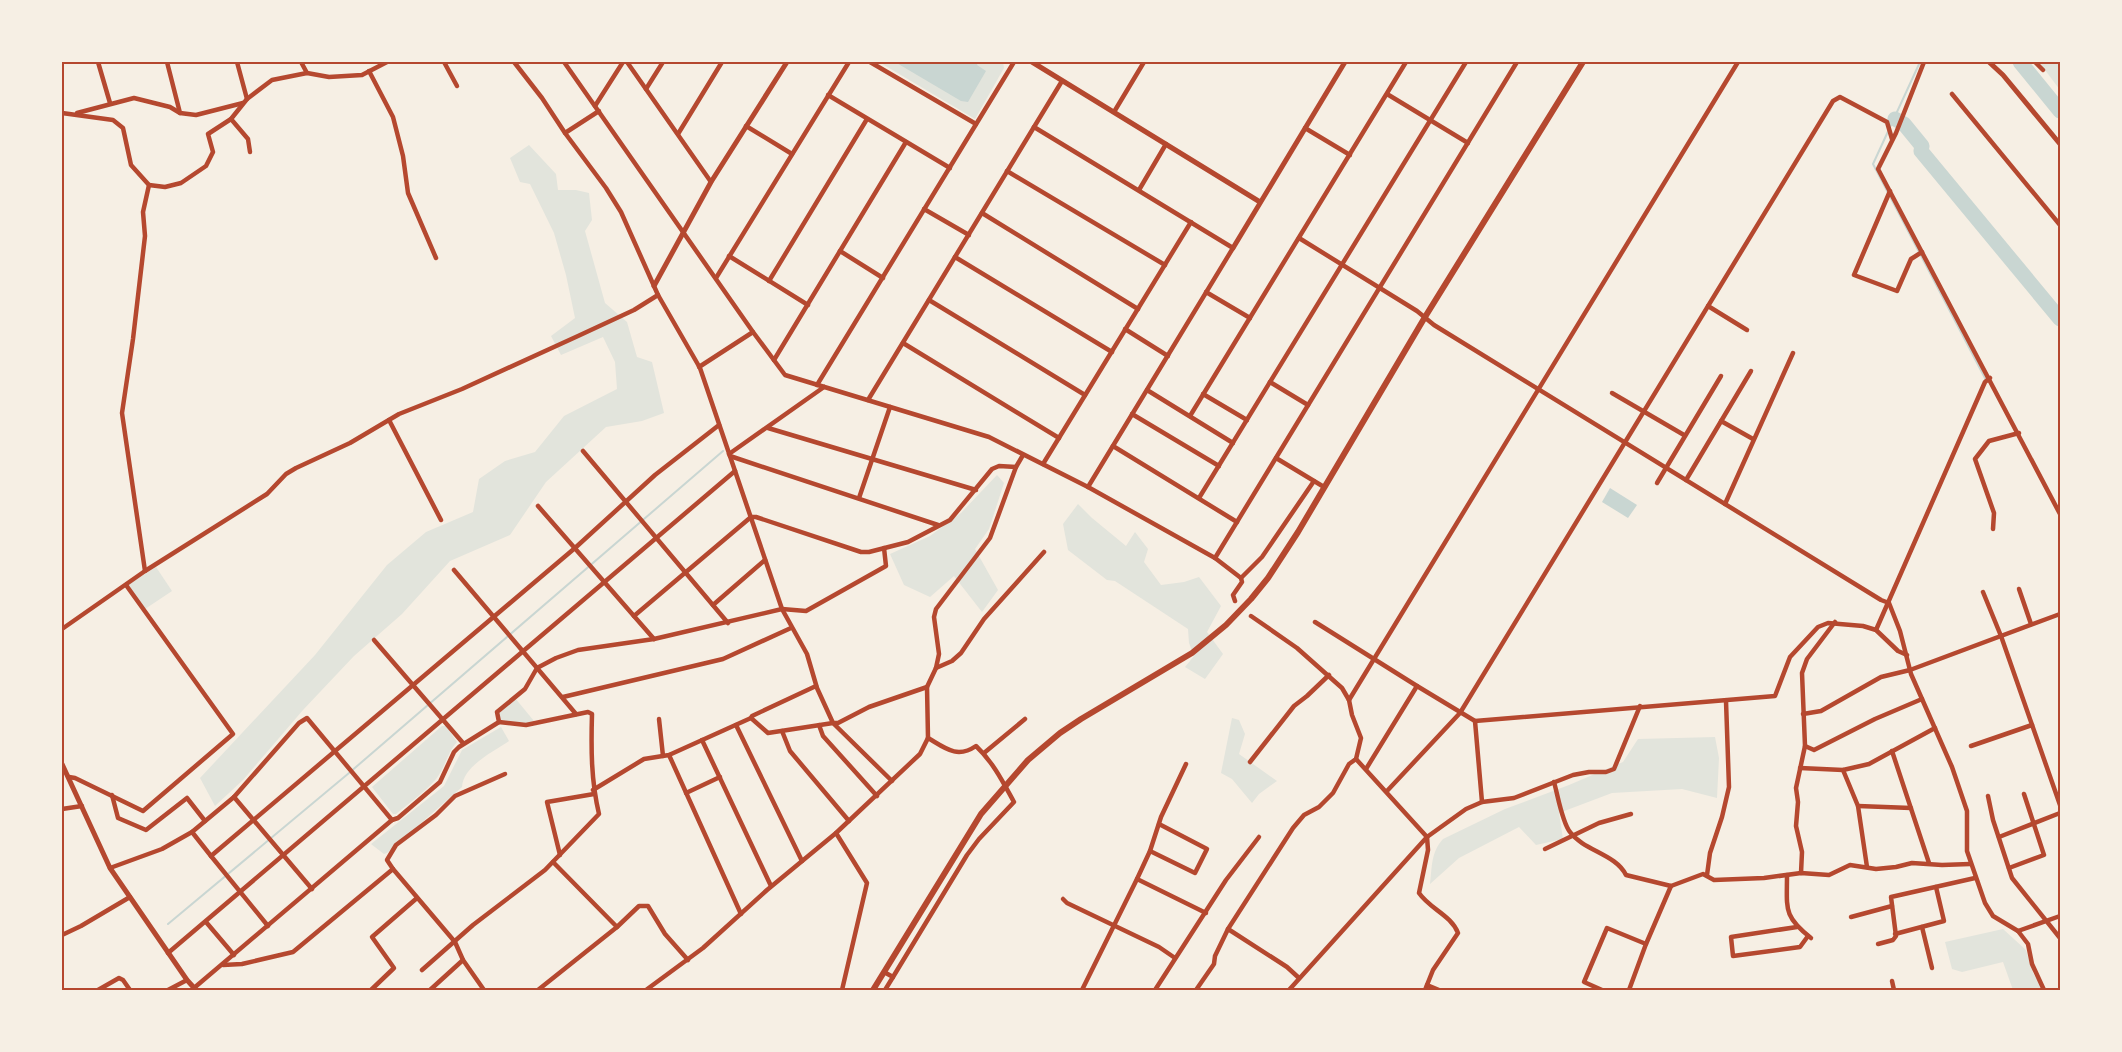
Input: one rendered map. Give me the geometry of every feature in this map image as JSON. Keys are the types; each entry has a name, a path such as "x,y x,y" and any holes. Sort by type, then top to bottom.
{"main road":[{"path":"873,990 981,814 1028,760 1060,733 1104,704 1192,652 1226,625 1268,578 1298,532 1425,317 1583,62"}],"street":[{"path":"98,62 110,104"},
{"path":"167,62 180,113"},
{"path":"237,62 245,101"},
{"path":"301,62 307,73"},
{"path":"62,113 113,120 123,128 131,165 149,185 165,187 181,183 206,166 213,152 208,134 231,118 245,101 272,80 307,73 329,77 362,75 387,62"},
{"path":"444,62 456,86"},
{"path":"514,62 542,98 621,212 658,295 699,367 782,609 807,654 816,686 833,723 892,781"},
{"path":"564,62 753,332 786,375 989,437 1089,487 1215,558 1241,578"},
{"path":"565,133 597,108 625,62 711,182"},
{"path":"646,89 663,62"},
{"path":"678,134 722,62"},
{"path":"654,286 711,182 787,62"},
{"path":"716,278 849,62"},
{"path":"870,62 976,124"},
{"path":"817,385 1014,62"},
{"path":"1032,62 1260,202"},
{"path":"1114,112 1144,62"},
{"path":"1089,487 1345,62"},
{"path":"1190,416 1406,62"},
{"path":"1199,498 1466,62"},
{"path":"1215,558 1517,62"},
{"path":"1349,700 1738,62"},
{"path":"1924,62 1878,170 2061,514"},
{"path":"1989,62 2003,75 2061,144"},
{"path":"2035,62 2043,70"},
{"path":"369,71 393,117 403,156 408,193 436,258"},
{"path":"868,400 1062,81"},
{"path":"1387,94 1468,143"},
{"path":"1952,94 2061,225"},
{"path":"828,95 950,168"},
{"path":"1387,791 1461,713 1833,101 1840,97 1887,122 1893,139"},
{"path":"75,114 134,98 170,107 180,113 196,115 245,101"},
{"path":"231,118 248,139 250,152"},
{"path":"769,281 867,119"},
{"path":"746,126 792,154"},
{"path":"1034,127 1233,248"},
{"path":"1305,128 1350,155"},
{"path":"774,360 906,142"},
{"path":"1139,190 1166,144"},
{"path":"1008,171 1165,265"},
{"path":"145,571 122,413 145,236 143,212 149,185"},
{"path":"1890,191 1854,275 1897,291 1911,259 1922,252"},
{"path":"924,209 969,235"},
{"path":"982,213 1138,309"},
{"path":"1043,464 1191,222"},
{"path":"1299,238 1379,287 1425,317 1434,326 1889,603"},
{"path":"840,251 883,278"},
{"path":"729,256 808,305"},
{"path":"955,257 1112,352"},
{"path":"1206,292 1250,318"},
{"path":"62,629 145,571 267,494 286,474 296,468 350,442 399,414 462,389 618,318 658,295"},
{"path":"929,300 1085,395"},
{"path":"1708,306 1747,330"},
{"path":"1125,329 1168,356"},
{"path":"699,367 753,332"},
{"path":"903,343 1059,438"},
{"path":"1725,504 1793,353"},
{"path":"1686,480 1751,370"},
{"path":"1656,483 1721,376"},
{"path":"1876,630 1985,382 1990,378"},
{"path":"1270,382 1308,405"},
{"path":"729,455 824,387"},
{"path":"1147,390 1233,443"},
{"path":"1612,393 1684,435"},
{"path":"1203,394 1246,420"},
{"path":"859,498 890,407"},
{"path":"1132,414 1219,466"},
{"path":"389,420 441,520"},
{"path":"1721,421 1753,439"},
{"path":"211,856 575,548 655,475 719,424"},
{"path":"768,428 976,490"},
{"path":"1993,529 1994,513 1975,459 1989,441 2019,433"},
{"path":"1113,446 1237,522"},
{"path":"583,451 728,623"},
{"path":"729,455 938,525"},
{"path":"646,990 688,960 771,886 836,833 920,754 928,738 927,687 936,668 939,654 934,618 936,609 990,538 1016,467 1023,455"},
{"path":"1276,458 1324,488"},
{"path":"634,615 750,517 756,517 861,552 884,548 908,542 950,520 992,469 999,466 1016,467"},
{"path":"168,953 284,857 735,471"},
{"path":"1235,601 1233,595 1242,582 1241,578 1262,557 1314,481"},
{"path":"538,506 654,639"},
{"path":"499,722 498,712 525,689 537,668 556,658 578,650 654,639 782,609 806,610 886,566 884,548"},
{"path":"936,668 952,661 961,653 984,619 1044,552"},
{"path":"713,605 765,560"},
{"path":"454,570 576,714"},
{"path":"69,777 143,811 233,734 126,585"},
{"path":"2019,588 2031,624"},
{"path":"1983,592 2061,805"},
{"path":"1889,603 1910,670 1952,767 1967,811 1967,851 1985,903 1993,916 2019,931 2028,944 2032,964 2044,990"},
{"path":"1803,714 1821,711 1881,677 1910,670 2061,614"},
{"path":"1196,990 1214,964 1215,956 1228,930 1293,828 1304,815 1319,807 1333,793 1349,764 1356,759 1361,738 1349,700 1342,688 1297,648 1251,616"},
{"path":"1315,622 1475,721 1775,696 1790,657 1818,627 1835,622 1876,630 1898,651 1906,655"},
{"path":"1801,873 1802,852 1796,826 1798,802 1796,788 1804,746 1802,673 1807,659 1835,622"},
{"path":"563,697 723,659 791,628"},
{"path":"374,640 463,743"},
{"path":"1250,762 1294,706 1329,675"},
{"path":"560,855 547,802 594,792 644,759 666,756 816,686"},
{"path":"1366,769 1417,686"},
{"path":"751,718 768,733 838,723 869,707 927,687"},
{"path":"1804,746 1814,750 1875,719 1922,699"},
{"path":"1707,875 1710,853 1729,787 1726,701"},
{"path":"1289,990 1427,837 1466,809 1482,802 1514,798 1581,774 1614,769 1640,706"},
{"path":"62,768 69,777 110,868 195,989 392,820 398,818 440,782 454,752 463,743 499,722 526,725 576,714 588,712 592,714 591,760 599,814 553,862 472,926 422,970"},
{"path":"110,868 162,849 192,832 234,797 299,723 307,718 392,820"},
{"path":"659,719 666,756 741,914"},
{"path":"984,753 1025,719"},
{"path":"1475,721 1482,802"},
{"path":"736,725 802,861"},
{"path":"819,725 822,736 877,796"},
{"path":"1971,746 2032,725"},
{"path":"1800,768 1842,770 1869,764 1935,728"},
{"path":"782,731 790,751 849,821"},
{"path":"885,990 967,855 1014,802 999,775 984,753 976,746 967,752 959,753 928,738"},
{"path":"702,740 771,886"},
{"path":"1892,752 1929,863"},
{"path":"1356,759 1427,837 1428,850 1419,893 1423,899 1454,924 1458,933 1433,970 1426,988 1439,990"},
{"path":"1082,990 1150,851 1159,824 1186,764"},
{"path":"1842,770 1858,807 1868,867"},
{"path":"484,990 463,960 455,942 387,860 396,845 436,815 455,796 505,774"},
{"path":"686,794 720,777"},
{"path":"1554,782 1568,828 1573,836 1622,867 1626,875 1671,886 1703,874 1714,880 1801,873 1829,875 1850,865 1896,867 1912,863 1970,864"},
{"path":"2009,868 2044,855 2024,794"},
{"path":"112,795 118,818 146,830 187,798 205,821"},
{"path":"1988,796 2012,878 2061,938"},
{"path":"234,797 312,889"},
{"path":"62,809 82,807"},
{"path":"1858,807 1911,808"},
{"path":"1999,837 2061,813"},
{"path":"1545,849 1599,823 1631,814"},
{"path":"1150,851 1195,873 1207,849 1159,824"},
{"path":"192,832 268,926"},
{"path":"836,833 867,883 842,990"},
{"path":"1155,990 1226,880 1259,837"},
{"path":"553,862 617,927"},
{"path":"222,965 242,964 293,952 393,869"},
{"path":"1787,875 1787,907 1790,917 1797,927 1810,937 1800,947 1733,956 1731,938 1797,927"},
{"path":"1878,944 1893,940 1895,934 1892,897 1975,878"},
{"path":"1137,879 1206,913"},
{"path":"1629,990 1671,886"},
{"path":"1895,934 1944,921 1936,887"},
{"path":"62,935 130,897"},
{"path":"371,990 394,968 372,937 417,898"},
{"path":"1063,899 1159,947 1175,958"},
{"path":"538,990 617,927 639,906 648,906 665,934 688,960"},
{"path":"1851,917 1892,906"},
{"path":"2019,931 2061,916"},
{"path":"206,922 234,955"},
{"path":"1922,927 1932,968"},
{"path":"1602,990 1584,982 1607,928 1646,944"},
{"path":"1228,930 1260,948 1299,978"},
{"path":"430,990 463,960"},
{"path":"884,972 892,977"},
{"path":"98,990 119,978 130,990"},
{"path":"168,990 187,980"},
{"path":"1892,981 1894,990"}],"shaded area":[{"path":"879,62 1003,62 1004,68 975,119"},
{"path":"895,62 978,62 977,65 986,71 968,102 961,101"},
{"path":"2039,62 2060,62 2060,90"},
{"path":"529,145 556,174 558,190 589,193 592,220 585,231 605,303 627,322 637,357 652,362 664,413 642,421 606,427 546,482 510,535 450,561 402,614 354,656 303,710 243,780 215,806 200,778 315,655 387,565 426,532 473,512 479,479 505,461 535,452 564,416 617,389 615,362 603,337 561,355 551,336 575,318 554,233 530,184 520,182 510,158"},
{"path":"997,475 1004,483 989,529 975,549 998,590 982,612 954,576 930,597 904,585 890,554 930,536 961,513"},
{"path":"1610,488 1637,505 1628,518 1602,502"},
{"path":"1078,504 1126,546 1135,532 1148,549 1144,562 1161,585 1184,582 1199,577 1221,606 1207,632 1223,654 1205,679 1185,667 1194,656 1189,643 1188,629 1115,581 1107,580 1068,550 1063,524"},
{"path":"156,567 172,591 145,609 128,585"},
{"path":"515,698 534,721 526,723 500,720 499,713"},
{"path":"1232,718 1239,720 1245,734 1239,754 1277,781 1259,794 1252,803 1232,779 1221,773"},
{"path":"442,726 446,726 457,742 442,770 427,788 396,814 393,814 372,787"},
{"path":"501,727 509,741 473,766 464,779 462,787 387,853 384,854 371,844 444,786 462,750"},
{"path":"1715,737 1719,758 1717,798 1682,789 1612,793 1559,813 1563,839 1536,845 1519,827 1459,858 1430,884 1434,854 1443,839 1505,809 1623,762 1638,739"},
{"path":"2003,929 2026,950 2033,973 2043,990 2013,990 2003,962 1962,972 1952,969 1945,942"}],"waterway":[{"path":"1920,62 1873,164 1986,380"},
{"path":"2020,62 2060,111"},
{"path":"1895,119 1904,124 1922,146 1921,151 2060,319"},
{"path":"168,924 349,773 723,451"}]}
